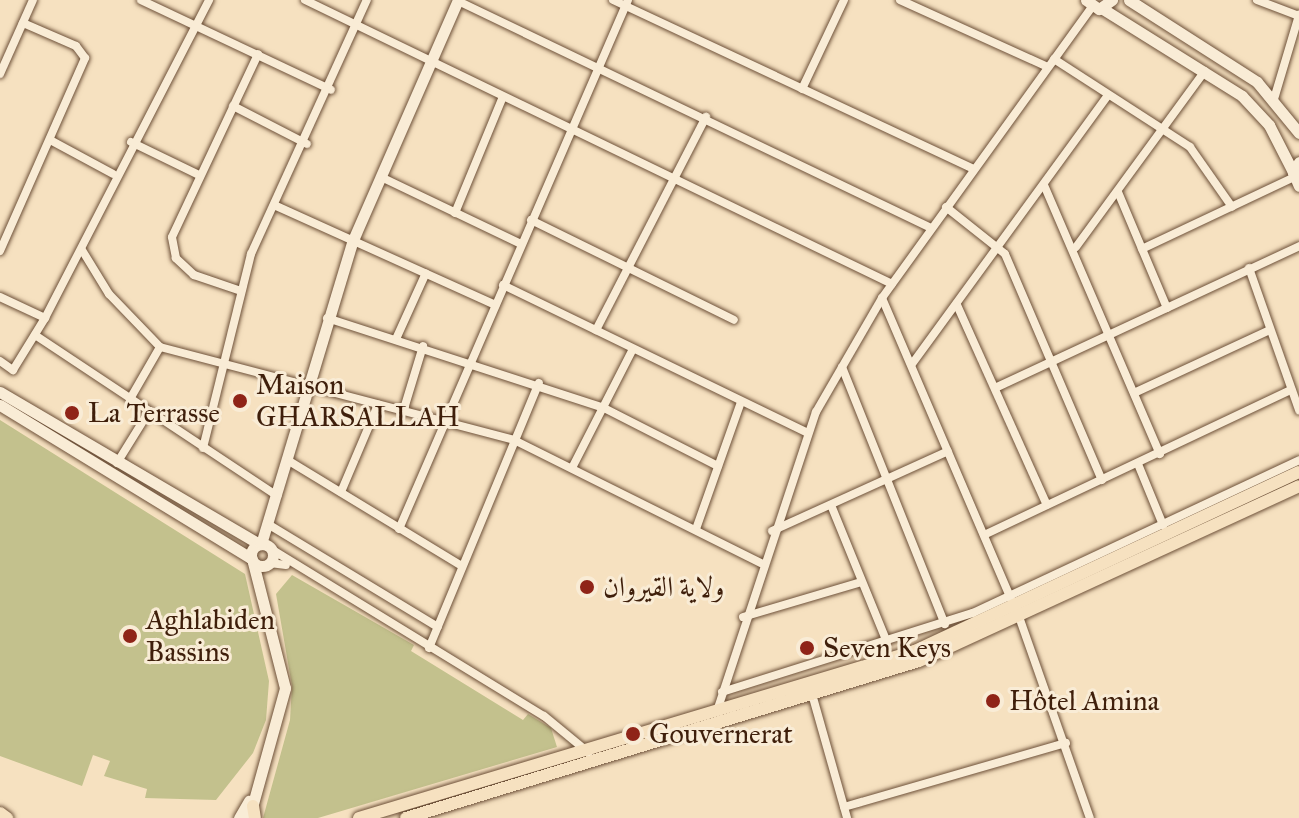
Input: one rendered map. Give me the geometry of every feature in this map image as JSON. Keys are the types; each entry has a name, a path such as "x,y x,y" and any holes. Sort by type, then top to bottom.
{"main road":[{"path":"406,818 701,722 812,694 919,661 1015,607 1299,472"},
{"path":"701,722 717,711 915,651 1299,486"},
{"path":"359,818 590,756"},
{"path":"0,813 7,818"}],"street":[{"path":"0,74 33,0"},
{"path":"141,0 331,90"},
{"path":"0,361 13,370 45,318 82,250 113,174 209,0"},
{"path":"305,0 502,99 892,284"},
{"path":"203,448 227,365 241,291 274,205 307,144 367,0"},
{"path":"252,560 265,546 326,318 353,240 458,0 931,228"},
{"path":"613,0 627,3 973,169"},
{"path":"802,89 844,0"},
{"path":"900,0 1051,63 1108,95 1162,129 1208,164 1232,207"},
{"path":"1129,0 1274,99 1299,133"},
{"path":"1257,0 1299,16 1274,99"},
{"path":"399,529 627,3"},
{"path":"717,711 743,617 806,432 882,298 973,169 1098,4 1205,71 1255,108 1297,177 1142,249"},
{"path":"0,251 52,141 85,58 76,46 23,23"},
{"path":"241,291 194,275 172,249 173,225 258,54"},
{"path":"1076,247 1205,71"},
{"path":"912,364 1108,95"},
{"path":"455,213 502,99"},
{"path":"233,106 307,144"},
{"path":"596,330 677,182 706,117"},
{"path":"52,141 113,174"},
{"path":"131,142 197,174"},
{"path":"381,177 521,244"},
{"path":"1044,185 1076,247 1160,454"},
{"path":"1118,192 1167,308"},
{"path":"274,205 495,305"},
{"path":"946,207 999,246 1053,362 1102,480"},
{"path":"531,220 734,320"},
{"path":"995,388 1299,246"},
{"path":"82,250 109,294 160,347 514,440 761,563"},
{"path":"1249,268 1299,410"},
{"path":"396,339 426,273"},
{"path":"503,285 806,432"},
{"path":"0,297 45,318"},
{"path":"882,298 1015,607 1066,743 1090,818"},
{"path":"957,305 1047,505"},
{"path":"326,318 539,383 604,408 718,466"},
{"path":"1134,393 1270,330"},
{"path":"35,335 280,498"},
{"path":"403,412 423,346"},
{"path":"130,399 160,347"},
{"path":"572,468 633,349"},
{"path":"842,367 945,624"},
{"path":"429,648 539,383"},
{"path":"984,535 1291,390"},
{"path":"0,392 117,463 265,546 295,568 429,648 590,756"},
{"path":"696,529 741,402"},
{"path":"0,405 252,560 295,568"},
{"path":"341,492 378,405"},
{"path":"117,463 148,413"},
{"path":"772,531 948,451"},
{"path":"722,692 945,624 1015,607 1163,525 1299,460"},
{"path":"289,461 462,566"},
{"path":"1138,464 1163,525"},
{"path":"831,505 887,642"},
{"path":"270,528 438,627"},
{"path":"265,546 269,563 267,593"},
{"path":"252,560 267,593 285,688 252,814"},
{"path":"743,617 861,582"},
{"path":"812,694 847,818"},
{"path":"844,807 1066,743"},
{"path":"239,818 259,783"}],"shaded area":[{"name":"Aghlabiden Bassins","path":"0,420 245,574 269,681 266,720 253,753 216,800 145,798 147,789 104,776 110,761 93,755 82,786 0,756"},
{"path":"292,575 414,645 411,651 523,720 528,714 551,728 557,747 318,818 263,818 290,720 292,686 276,594"}],"place":[{"name":"Maison GHARSALLAH","path":"240,401"},
{"name":"La Terrasse","path":"72,413"},
{"name":"ولاية القيروان","path":"587,587"},
{"name":"Aghlabiden Bassins","path":"130,636"},
{"name":"Seven Keys","path":"807,648"},
{"name":"Hôtel Amina","path":"993,701"},
{"name":"Gouvernerat","path":"633,734"}]}
